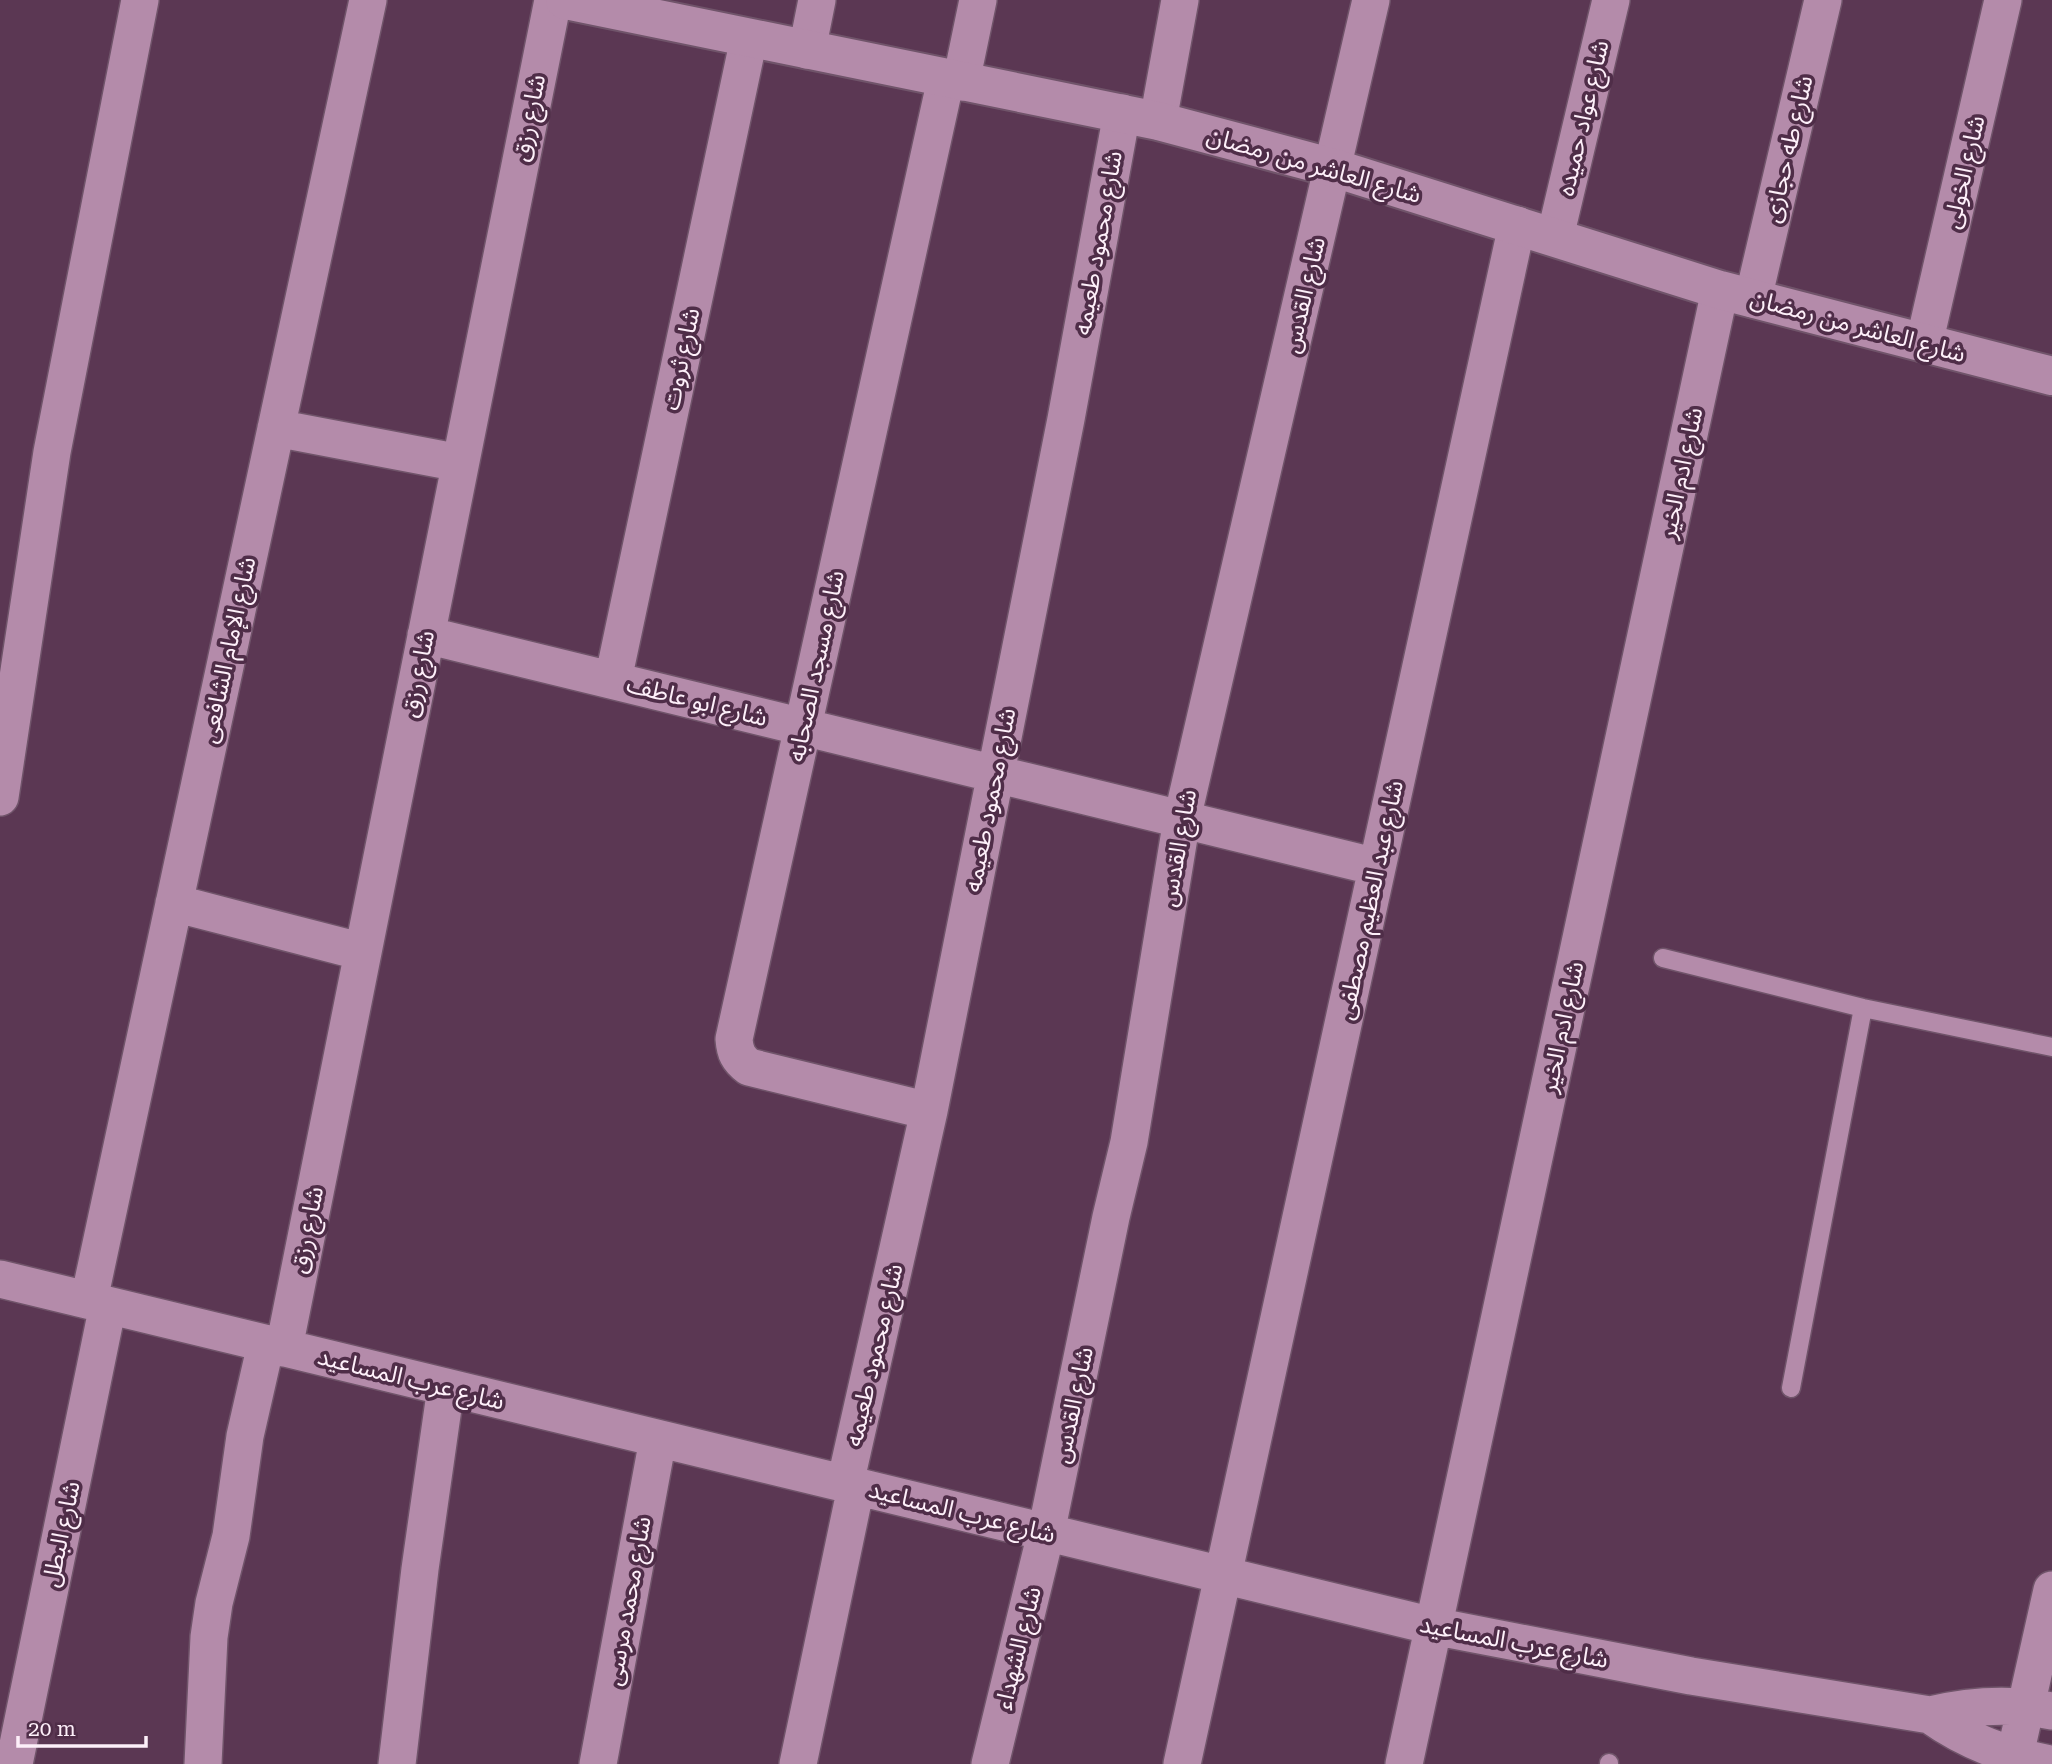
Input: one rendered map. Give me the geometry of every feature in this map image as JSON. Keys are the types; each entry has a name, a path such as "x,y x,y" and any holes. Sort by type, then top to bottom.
{"street":[{"path":"0,797 52,452 140,0"},
{"name":"شارع الإمام الشافعى","path":"98,1302 174,903 368,0"},
{"name":"شارع رزق","path":"204,1764 209,1637 214,1603 231,1536 245,1436 275,1346 363,952 553,0"},
{"name":"شارع العاشر من رمضان","path":"565,0 682,11 750,38 1140,117 1334,168 1736,295 2052,376"},
{"path":"807,50 817,0"},
{"name":"شارع مسجد الصحابه","path":"929,1111 749,1067 740,1061 734,1040 803,727 954,80 978,0"},
{"name":"شارع محمود طعيمه","path":"798,1764 851,1485 929,1111 1066,419 1140,117 1180,0"},
{"name":"شارع القدس","path":"1046,1532 1129,1142 1182,819 1371,0"},
{"name":"شارع عواد حميده","path":"1555,237 1611,0"},
{"name":"شارع طه حجازى","path":"1736,295 1823,0"},
{"name":"شارع الخولى","path":"1924,344 2003,0"},
{"name":"شارع ثروت","path":"613,680 750,38"},
{"name":"شارع عبد العظيم مصطفى","path":"1182,1764 1517,225"},
{"name":"شارع ادم الخير","path":"1404,1764 1433,1626 1736,295"},
{"path":"276,428 460,463"},
{"name":"شارع ابو عاطف","path":"426,635 1377,867"},
{"path":"174,903 363,952"},
{"name":"شارع عرب المساعيد","path":"0,1279 1433,1626 1691,1676 1930,1715"},
{"name":"شارع البطل","path":"14,1764 98,1302"},
{"path":"397,1764 420,1569 446,1387"},
{"name":"شارع محمد مرسى","path":"598,1764 658,1439"},
{"name":"شارع الشهداء","path":"990,1764 1046,1532"},
{"path":"2014,1760 2038,1709 2052,1590"},
{"path":"1930,1715 1979,1706 2038,1709"},
{"path":"1930,1715 1968,1740 2014,1760 2050,1764"}],"lane":[{"path":"1662,958 1863,1008 2052,1047"},
{"path":"1791,1388 1863,1008"}]}
